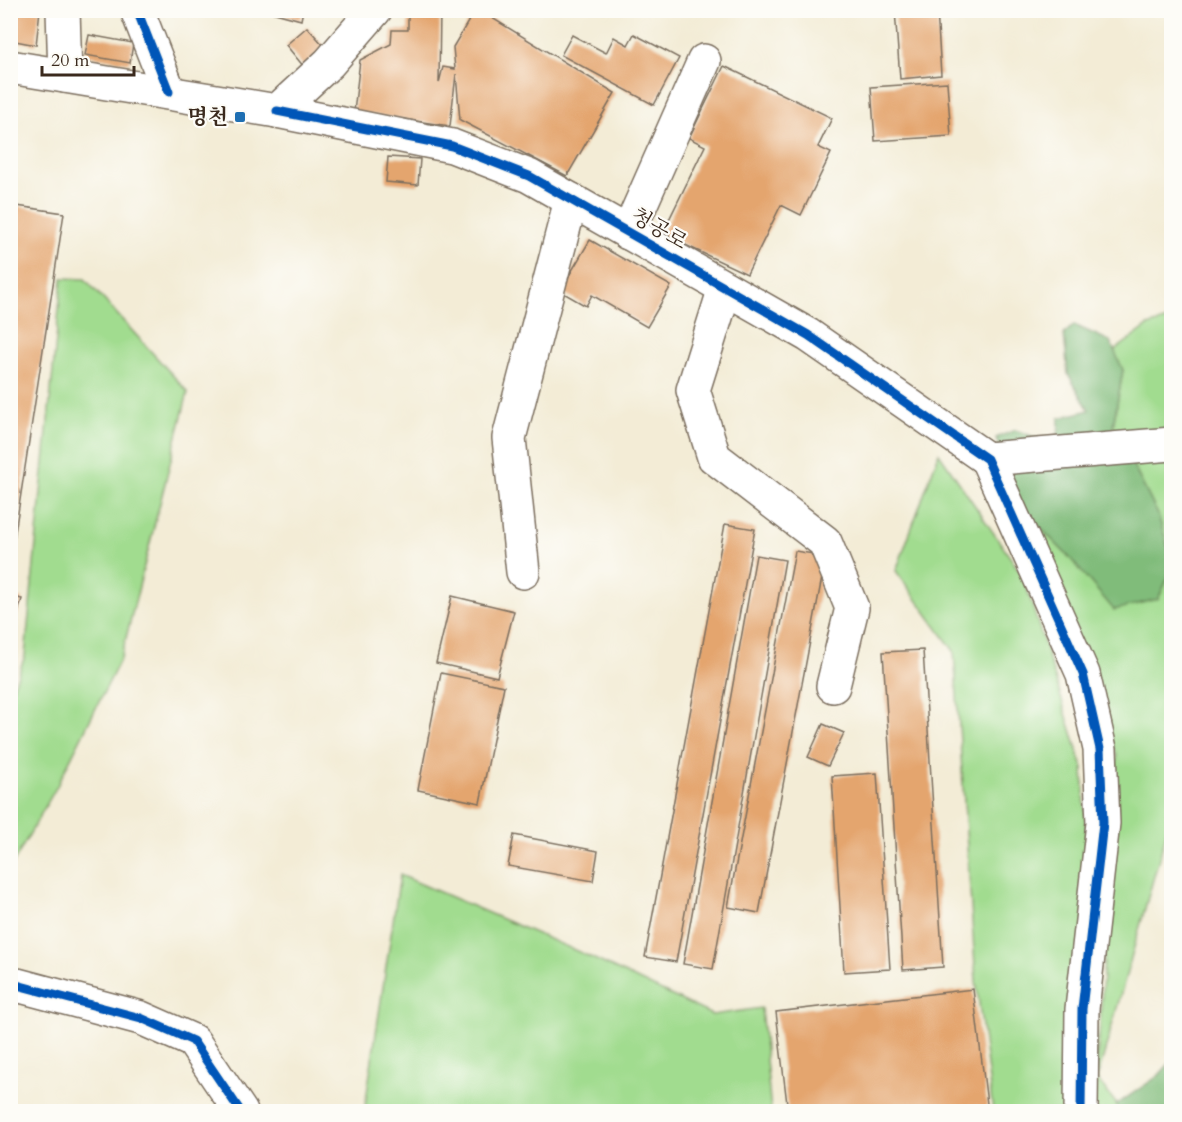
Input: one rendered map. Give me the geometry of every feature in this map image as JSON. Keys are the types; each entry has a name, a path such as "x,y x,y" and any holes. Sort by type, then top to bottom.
{"street":[{"path":"63,10 65,76"},
{"path":"137,10 169,92"},
{"path":"277,111 329,63 375,10"},
{"path":"628,233 704,61"},
{"name":"청공로","path":"10,67 277,111 452,146 529,177 808,335 987,459"},
{"path":"523,572 509,438 571,200"},
{"path":"725,288 693,390 714,457 825,542 852,608 833,686"},
{"path":"1081,1112 1082,1009 1103,824 1100,749 1083,674 987,459 1172,444"},
{"path":"10,987 17,985 141,1018 193,1041 241,1112"}],"green space":[{"path":"62,278 85,279 188,392 121,658 57,786 11,867 11,693 25,656"},
{"path":"1171,319 1171,433 1119,438 1113,426 1123,370 1114,351 1148,326"},
{"path":"1074,325 1110,341 1123,370 1113,426 1158,515 1171,557 1171,571 1158,599 1114,610 1069,557 1018,505 996,438 1015,430 1040,439 1058,440 1059,418 1089,410 1068,374 1064,334"},
{"path":"939,453 1023,576 1083,768 1097,1070 1117,755 1035,522 1069,557 1158,599 1171,571 1171,816 1097,1079 1122,1111 993,1111 976,981 954,651 896,571"},
{"path":"1171,459 1171,557 1158,515 1132,463"},
{"path":"400,875 586,955 712,1015 761,1008 771,1111 376,1112 365,1106"},
{"path":"1171,1062 1171,1111 1120,1111 1116,1105 1158,1076"}],"building":[{"path":"10,10 40,10 36,45 10,40"},
{"path":"264,10 303,10 301,20"},
{"path":"408,10 440,10 439,83 443,67 455,69 453,47 475,10 479,10 615,93 567,176 460,120 456,74 450,126 354,112 360,60 391,44 392,30 408,30"},
{"path":"895,10 937,10 941,75 900,79"},
{"path":"307,27 326,48 304,67 286,45"},
{"path":"634,34 679,58 654,105 561,55 572,35 606,53 614,37 628,45"},
{"path":"89,35 133,43 130,63 85,55"},
{"path":"724,66 832,118 818,147 831,153 801,215 781,205 747,274 662,234 705,146 689,138"},
{"path":"947,82 951,136 875,141 871,87"},
{"path":"388,157 420,159 418,185 386,182"},
{"path":"10,205 64,213 12,552 10,552"},
{"path":"590,240 671,286 647,327 592,295 586,306 560,291"},
{"path":"725,524 755,529 676,962 645,957"},
{"path":"795,551 826,556 759,913 728,907"},
{"path":"756,555 785,560 713,969 683,964"},
{"path":"10,596 22,599 11,635 10,635"},
{"path":"452,596 514,611 497,677 436,663"},
{"path":"923,650 943,967 903,970 883,652"},
{"path":"441,673 504,686 480,803 418,790"},
{"path":"823,724 844,733 828,766 808,757"},
{"path":"877,773 890,969 844,972 832,776"},
{"path":"514,835 598,851 593,881 508,866"},
{"path":"973,989 988,1112 788,1112 776,1012"}],"cycle path":[{"path":"137,10 169,92"},
{"path":"277,111 452,146 529,176 808,335 987,459 1083,674 1100,749 1103,823 1082,1009 1081,1112"},
{"path":"10,987 17,985 141,1018 193,1041 241,1112"}],"place":[{"name":"명천","path":"240,117"}]}
